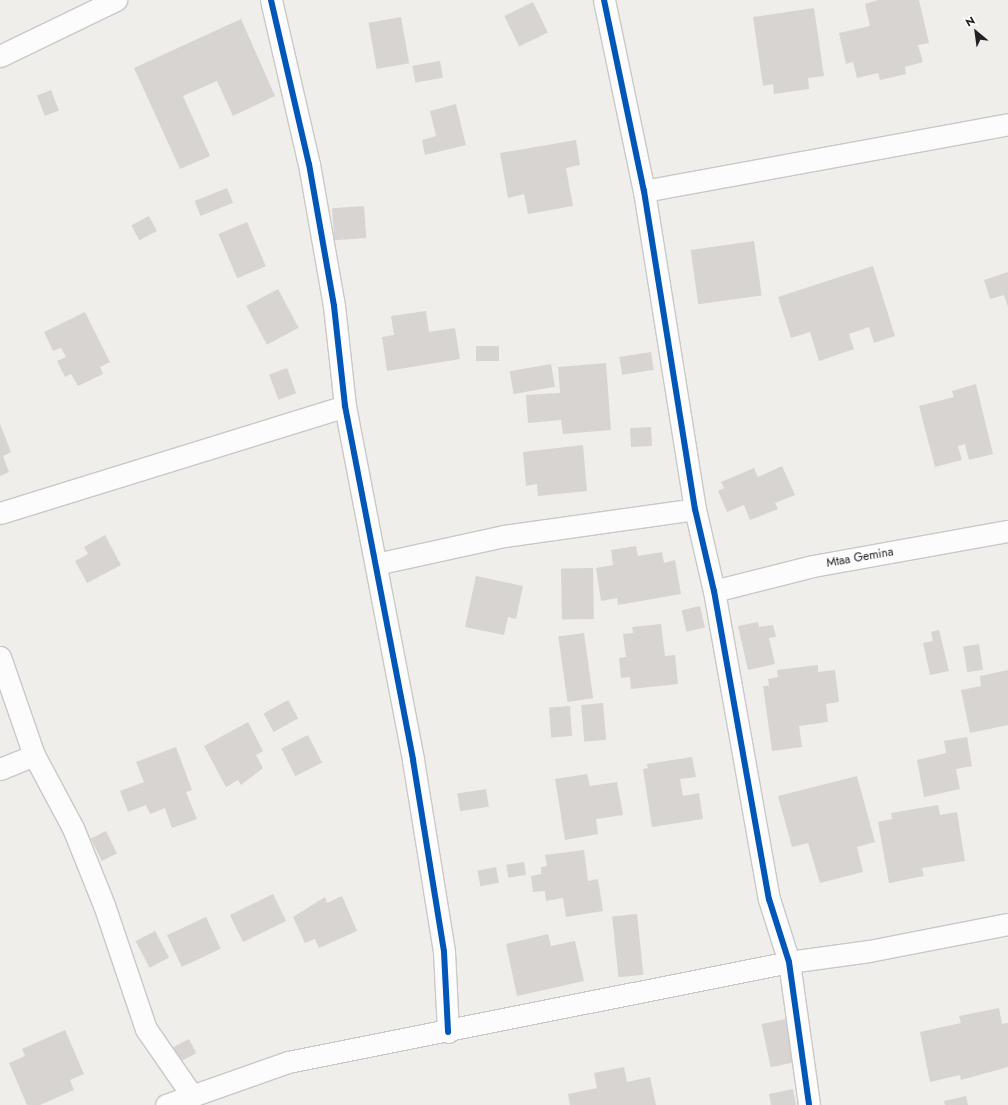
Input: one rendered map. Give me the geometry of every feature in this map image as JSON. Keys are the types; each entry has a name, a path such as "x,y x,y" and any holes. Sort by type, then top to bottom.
{"street":[{"path":"0,56 116,0"},
{"path":"271,0 310,171 334,306 345,406 376,564 444,952 448,1032"},
{"path":"604,0 644,192 695,509 714,591 769,898 789,962 809,1105"},
{"path":"644,192 1008,124"},
{"path":"0,513 345,406"},
{"path":"376,564 504,536 695,509"},
{"name":"Mtaa Gemina","path":"714,591 813,566 1008,531"},
{"path":"0,656 34,755 86,859 146,1029 191,1094"},
{"path":"0,769 34,755"},
{"path":"166,1105 191,1094 288,1062 448,1032 789,962 869,951 1008,924"}],"building":[{"path":"878,0 919,0 929,43 918,45 923,62 905,67 906,74 880,80 878,73 857,78 853,62 846,64 839,33 870,26 865,4"},
{"path":"533,2 548,33 519,47 504,16"},
{"path":"814,8 824,76 808,78 809,89 774,94 773,84 763,86 753,17"},
{"path":"401,17 409,63 377,69 369,23"},
{"path":"241,19 275,96 233,116 217,81 183,96 210,156 180,169 134,68"},
{"path":"440,61 443,78 415,83 412,66"},
{"path":"51,90 59,111 45,116 37,95"},
{"path":"456,104 466,145 425,155 422,140 436,136 430,111"},
{"path":"576,140 580,165 566,168 573,206 528,214 524,194 508,198 500,153"},
{"path":"227,188 233,203 201,216 195,201"},
{"path":"364,206 366,238 334,240 332,208"},
{"path":"149,216 157,231 139,240 131,225"},
{"path":"247,222 266,266 237,278 218,234"},
{"path":"754,241 762,295 698,304 691,250"},
{"path":"873,266 895,336 874,343 869,327 849,334 854,349 819,361 810,332 791,338 778,297"},
{"path":"1008,272 1008,307 1004,295 990,299 984,280"},
{"path":"278,289 299,328 267,345 246,306"},
{"path":"426,311 429,332 455,328 460,359 387,371 382,337 394,335 391,316"},
{"path":"85,312 110,362 100,367 103,374 78,386 71,374 65,377 57,361 66,357 61,348 53,351 44,332"},
{"path":"476,346 499,346 499,361 476,361"},
{"path":"651,352 654,370 622,375 619,357"},
{"path":"606,363 611,430 563,434 561,420 528,423 526,395 560,393 558,367"},
{"path":"551,364 555,387 514,394 510,371"},
{"path":"287,368 296,393 278,400 269,374"},
{"path":"976,384 993,454 969,460 965,444 958,446 962,460 935,467 919,406 954,397 952,391"},
{"path":"0,424 11,452 3,456 9,472 0,476"},
{"path":"651,427 652,446 631,447 630,428"},
{"path":"583,445 587,491 538,496 537,484 526,486 523,452"},
{"path":"782,466 795,495 775,503 778,509 750,520 744,505 727,512 718,491 724,488 721,482 754,468 758,477"},
{"path":"105,535 121,565 87,583 75,561 88,554 84,547"},
{"path":"636,546 638,556 662,552 664,563 675,560 681,594 618,605 617,598 601,601 596,568 613,565 611,550"},
{"path":"593,568 594,619 562,620 561,569"},
{"path":"476,576 523,586 516,619 508,617 504,635 465,627"},
{"path":"700,606 705,627 686,632 681,610"},
{"path":"758,622 759,627 773,625 776,637 769,638 775,664 748,670 738,626"},
{"path":"661,624 665,656 675,655 678,684 631,689 630,677 621,678 619,658 626,657 623,634 633,633 632,627"},
{"path":"939,630 949,671 930,675 923,643 933,641 931,632"},
{"path":"584,633 593,698 567,702 558,637"},
{"path":"979,644 983,670 967,672 963,647"},
{"path":"818,665 818,672 835,670 839,702 826,704 828,722 799,726 802,747 772,751 763,686 769,686 768,679 778,677 777,670"},
{"path":"1008,670 1008,725 970,733 961,690 981,686 980,676"},
{"path":"288,700 298,718 274,732 264,714"},
{"path":"603,703 606,740 584,742 581,705"},
{"path":"570,706 572,736 551,737 549,707"},
{"path":"248,722 263,751 256,755 263,768 241,785 238,780 226,787 204,746"},
{"path":"308,735 322,763 295,776 281,749"},
{"path":"967,737 972,766 956,769 960,789 924,797 917,760 946,753 944,741"},
{"path":"176,747 192,790 186,792 197,819 172,828 165,808 150,814 146,805 128,812 120,791 144,782 136,762"},
{"path":"692,757 696,777 680,779 683,796 699,793 703,819 652,827 643,769 648,768 647,764"},
{"path":"587,774 590,786 617,782 623,815 596,819 598,834 565,840 555,779"},
{"path":"857,776 875,842 857,847 863,872 820,883 808,843 792,847 778,796"},
{"path":"486,789 489,807 460,811 457,794"},
{"path":"938,805 940,815 957,812 965,861 922,868 924,876 889,883 878,822 892,819 891,813"},
{"path":"106,831 117,853 102,861 91,838"},
{"path":"584,850 588,881 598,879 603,911 566,917 563,898 546,901 545,891 533,892 531,876 541,874 541,867 547,866 545,855"},
{"path":"524,862 526,875 508,878 506,865"},
{"path":"496,867 499,883 480,886 477,871"},
{"path":"273,894 286,921 243,942 230,915"},
{"path":"342,896 357,931 319,948 315,939 305,943 293,917 325,897 327,903"},
{"path":"637,914 643,975 619,977 612,917"},
{"path":"206,917 221,949 182,967 167,935"},
{"path":"155,931 169,957 150,968 136,941"},
{"path":"548,934 551,946 575,941 584,981 517,996 506,944"},
{"path":"999,1008 1002,1024 1008,1023 1008,1067 961,1080 960,1075 930,1082 920,1032 961,1023 959,1016"},
{"path":"786,1019 795,1062 771,1067 762,1024"},
{"path":"65,1030 84,1074 70,1080 74,1090 40,1105 27,1105 9,1063 25,1056 22,1049"},
{"path":"189,1039 196,1053 179,1062 172,1048"},
{"path":"624,1067 627,1082 650,1077 656,1105 570,1105 568,1094 597,1088 594,1073"},
{"path":"793,1089 796,1105 771,1105 769,1094"},
{"path":"966,1096 968,1105 945,1105 944,1101"}],"cycle path":[{"path":"271,0 309,164 334,306 345,406 413,760 444,952 448,1032"},
{"path":"604,0 644,191 695,509 714,591 769,899 789,962 809,1105"}]}
